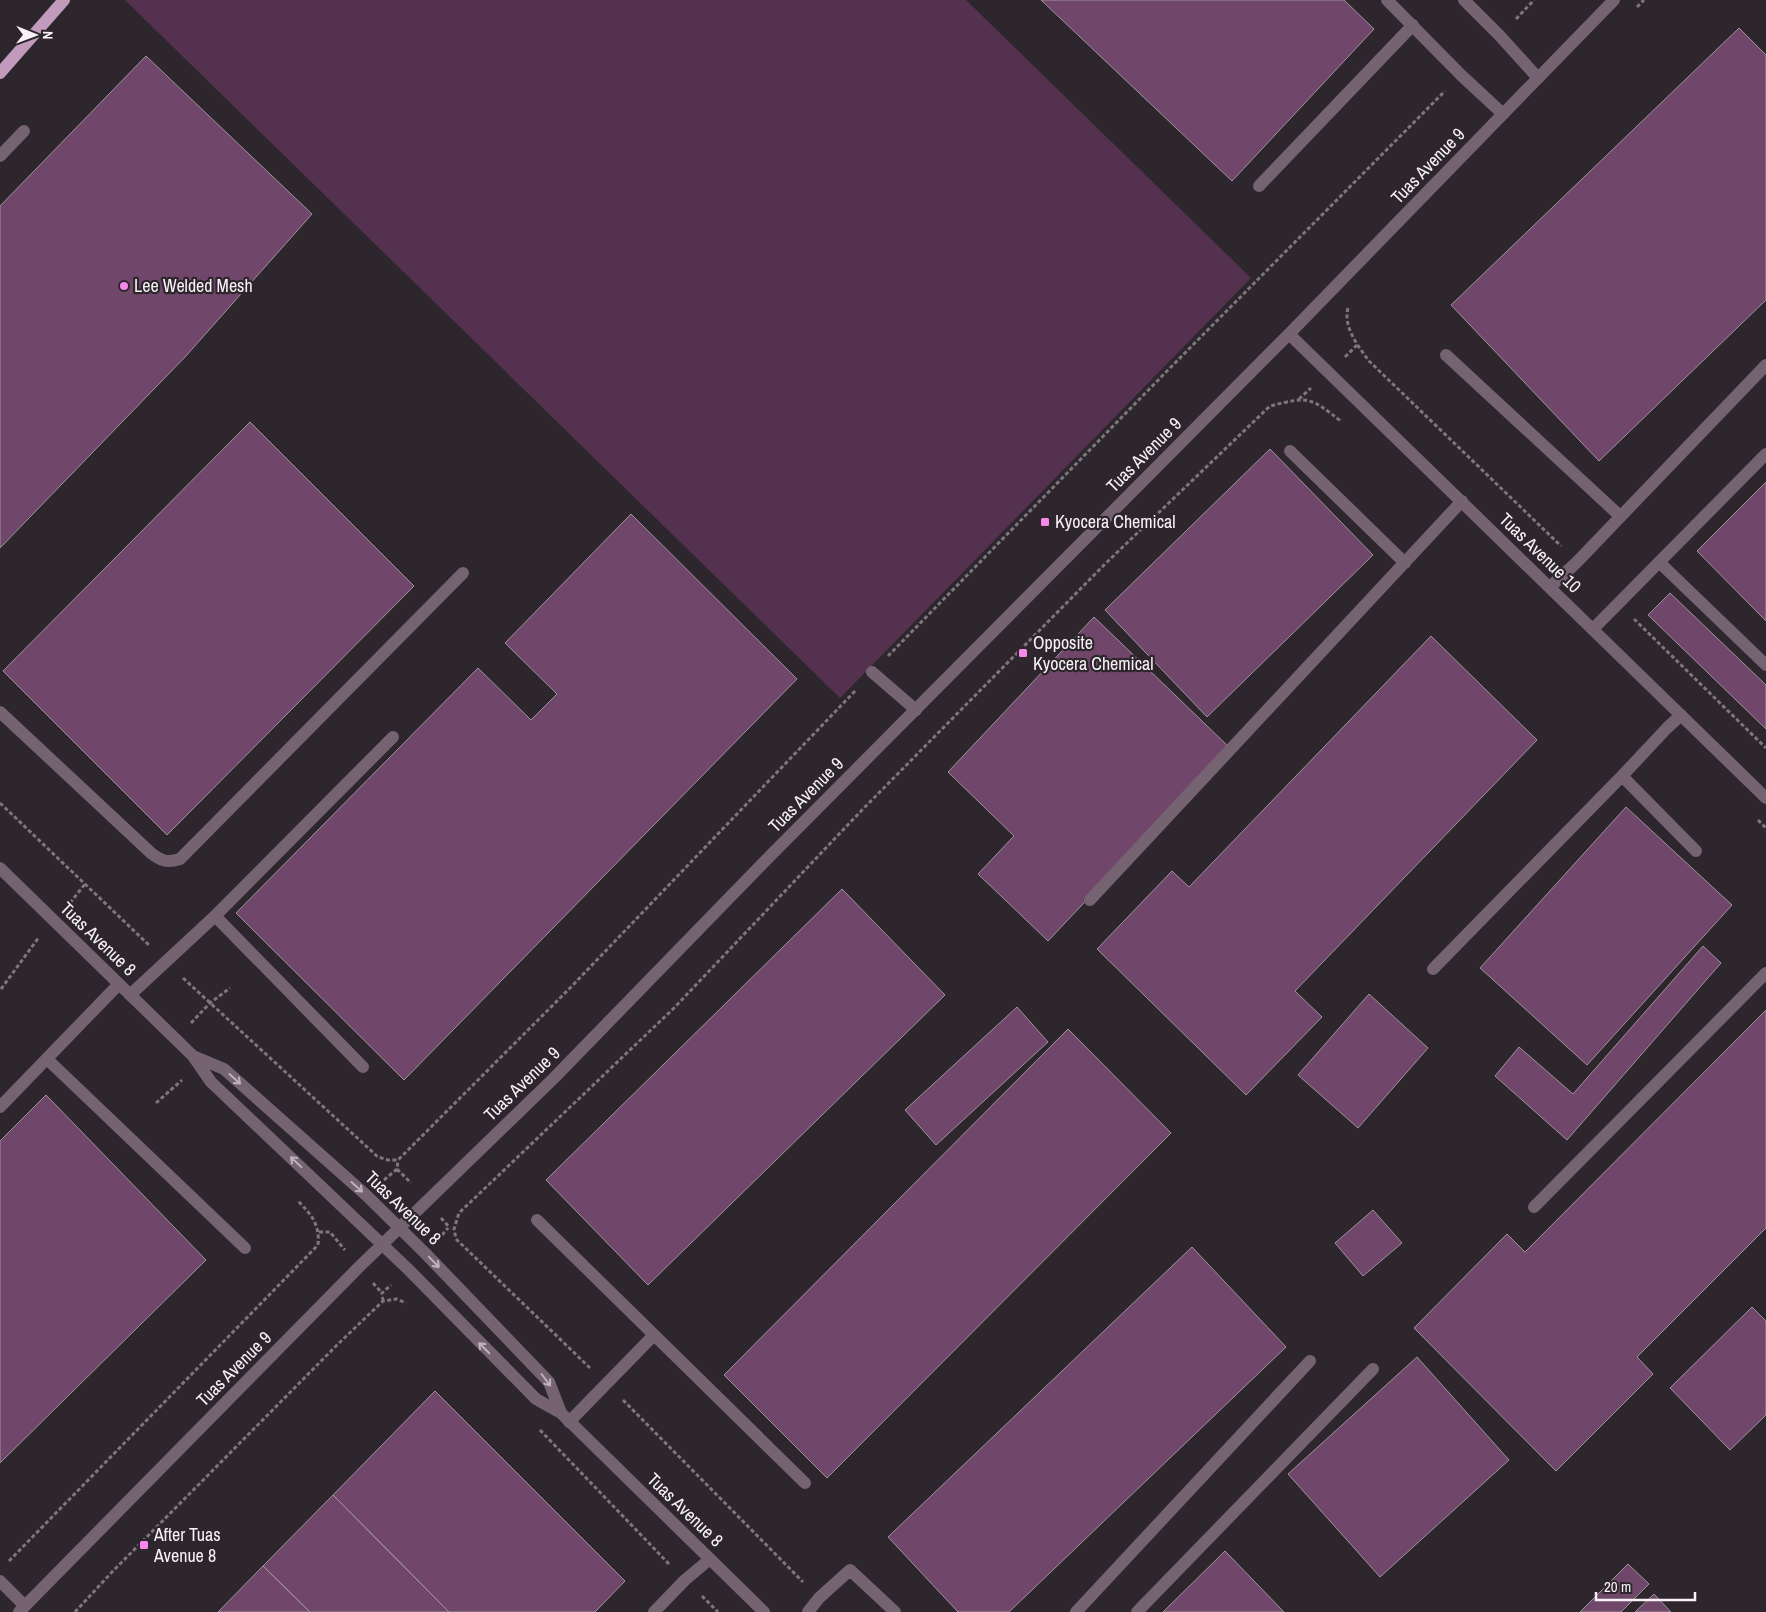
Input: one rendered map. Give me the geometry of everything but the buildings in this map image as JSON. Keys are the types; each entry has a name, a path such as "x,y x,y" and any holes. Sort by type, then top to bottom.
{"main road":[{"path":"0,72 64,0"}],"street":[{"path":"1387,0 1461,75 1503,114"},
{"path":"1464,0 1538,78"},
{"name":"Tuas Avenue 9","path":"22,1609 382,1244 553,1079 764,862 1289,334 1614,0"},
{"path":"1259,186 1413,25"},
{"path":"0,156 24,131"},
{"name":"Tuas Avenue 10","path":"1289,334 1766,798"},
{"path":"1446,355 1620,516"},
{"path":"1550,587 1577,562 1766,365"},
{"path":"1290,451 1405,563"},
{"path":"1593,629 1766,454"},
{"path":"1090,900 1462,501"},
{"path":"1659,562 1766,665"},
{"path":"0,712 161,861 172,862 180,860 463,573"},
{"path":"872,672 916,710"},
{"path":"1433,969 1681,715"},
{"path":"130,995 215,916 394,737"},
{"path":"1622,776 1696,851"},
{"name":"Tuas Avenue 8","path":"0,868 195,1059 211,1082 382,1244 536,1400 565,1417 764,1612"},
{"path":"215,916 363,1067"},
{"path":"1534,1207 1766,973"},
{"path":"0,1107 119,984"},
{"name":"Tuas Avenue 8","path":"195,1059 224,1069 366,1195 425,1253 549,1382 565,1417"},
{"path":"46,1060 245,1248"},
{"path":"537,1220 805,1483"},
{"path":"565,1417 606,1384 654,1335"},
{"path":"1076,1612 1310,1361"},
{"path":"1138,1612 1373,1369"},
{"path":"654,1612 685,1580 710,1558"},
{"path":"808,1612 819,1598 850,1570 895,1612"},
{"path":"0,1580 22,1609"}],"path":[{"path":"1500,36 1534,0"},
{"path":"0,803 166,962 378,1157 398,1160 570,988 872,672 1461,75"},
{"path":"819,1598 606,1384 456,1239 454,1229 459,1213 674,1008 861,811 972,698 1106,564 1270,406 1299,399 1315,402 1348,427"},
{"path":"1753,815 1766,828"},
{"path":"175,1039 210,1003 230,988"},
{"path":"156,1103 182,1081 195,1059"},
{"path":"7,1563 318,1244 319,1232"},
{"path":"75,1612 119,1565 383,1301 397,1299 414,1305"},
{"path":"540,1430 718,1612"}],"shaded area":[{"path":"125,0 966,0 1251,278 840,698"}],"place":[{"name":"Lee Welded Mesh","path":"124,286"},
{"name":"Kyocera Chemical","path":"1045,522"},
{"name":"Opposite Kyocera Chemical","path":"1023,653"},
{"name":"After Tuas Avenue 8","path":"144,1545"}]}
